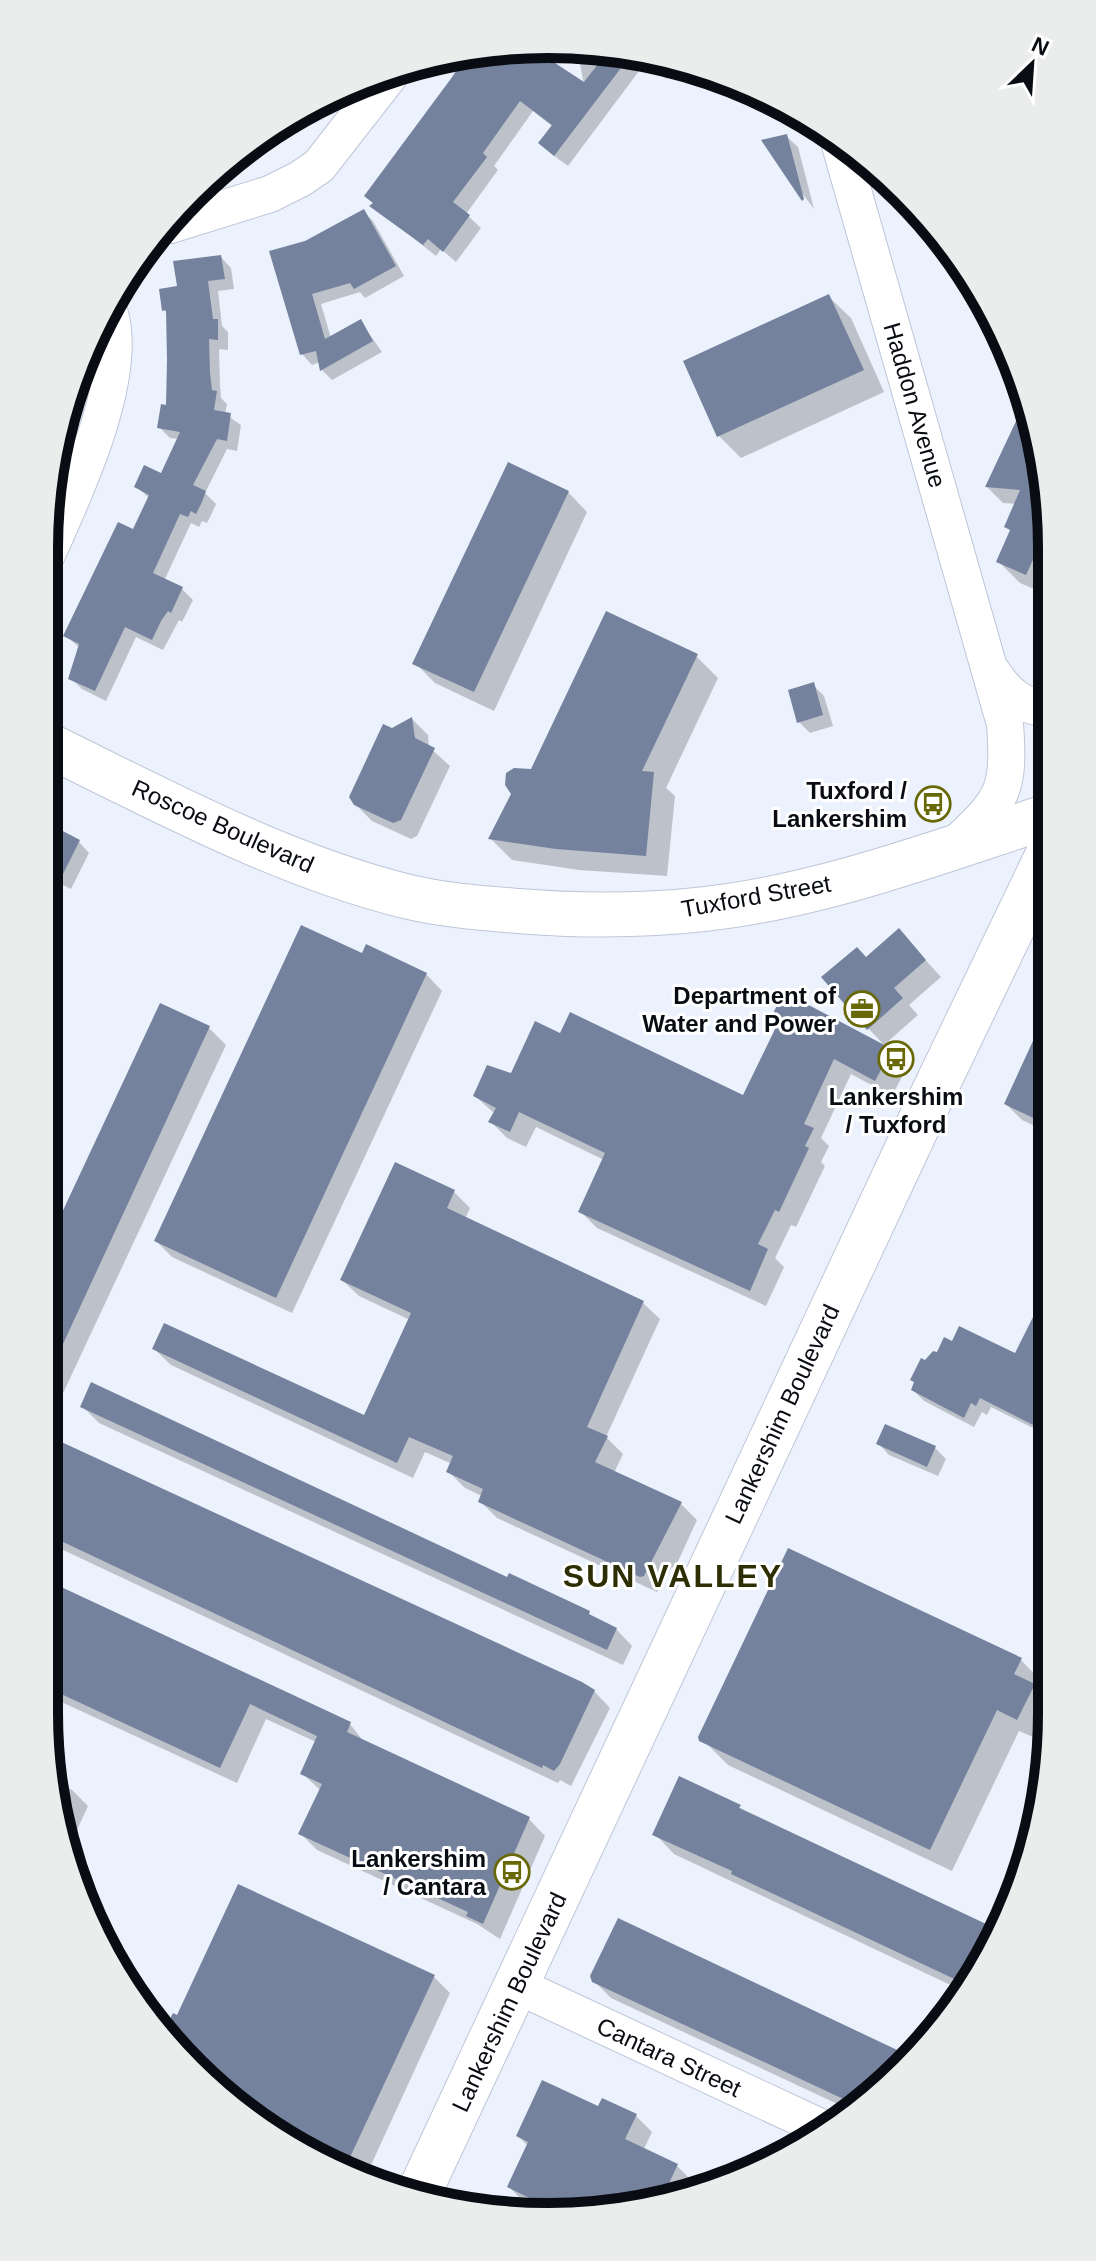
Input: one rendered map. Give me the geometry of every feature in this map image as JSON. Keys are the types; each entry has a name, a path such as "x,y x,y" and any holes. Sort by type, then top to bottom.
{"main road":[{"name":"Roscoe Boulevard","path":"58,750 256,845 407,897"},
{"name":"Tuxford Street","path":"407,897 480,908 554,914 706,909 849,878 1038,820"},
{"name":"Lankershim Boulevard","path":"422,2186 847,1275 1038,875"}],"street":[{"path":"184,221 270,194 300,179 319,166 380,88"},
{"name":"Haddon Avenue","path":"844,157 993,673 1005,724 1004,781 996,806 954,847"},
{"path":"59,526 85,464 105,403 115,333 113,324"},
{"name":"Haddon Avenue","path":"993,673 1004,690 1021,702 1038,706"},
{"name":"Cantara Street","path":"518,1986 814,2124"}],"building":[{"path":"556,58 555,63 584,82 600,61 624,64 554,156 538,143 552,125 520,101 483,153 487,157 453,202 470,215 443,252 428,239 423,245 369,206 373,203 364,196 461,66"},
{"path":"787,134 804,199 802,201 761,140"},
{"path":"364,209 396,266 354,289 350,283 312,294 325,339 361,319 373,341 320,371 316,351 300,355 269,251 305,241"},
{"path":"221,255 225,279 208,281 213,319 218,319 218,340 209,339 210,373 212,390 217,391 214,410 231,413 227,441 217,439 193,485 206,491 202,502 196,514 191,511 188,517 180,514 153,573 183,587 171,613 168,611 152,640 125,627 95,691 68,679 79,644 63,636 118,522 133,529 149,495 134,487 144,465 161,473 180,432 157,428 161,404 166,405 167,360 166,310 162,311 159,289 177,286 173,261"},
{"path":"829,294 864,370 717,437 683,361"},
{"path":"1019,415 1029,452 1037,516 1038,549 1026,575 996,562 1010,530 1004,527 1020,490 985,487"},
{"path":"508,462 569,491 474,692 412,664"},
{"path":"606,611 698,654 642,771 654,772 646,856 556,849 488,839 511,794 505,785 506,773 514,768 531,769"},
{"path":"814,682 823,715 797,723 788,690"},
{"path":"412,717 415,738 435,748 401,820 393,823 354,805 349,797 383,724 392,728"},
{"path":"59,829 80,840 60,880 58,879"},
{"path":"301,925 362,953 366,944 427,973 276,1298 154,1241"},
{"name":"Department of Water and Power","path":"899,928 926,960 894,988 903,998 867,1030 821,977 857,947 866,957"},
{"path":"784,992 892,1049 875,1081 834,1059 804,1124 814,1128 805,1146 809,1148 779,1212 775,1210 758,1244 768,1249 750,1291 578,1212 605,1153 519,1112 510,1132 488,1122 496,1108 473,1096 487,1065 511,1073 535,1021 560,1033 570,1012 743,1095 777,1025 769,1021"},
{"path":"160,1003 210,1026 58,1355 58,1221"},
{"path":"1038,1030 1038,1120 1004,1104"},
{"path":"395,1162 455,1190 447,1208 644,1301 587,1427 608,1436 595,1462 682,1502 644,1576 640,1577 478,1502 483,1489 446,1472 453,1456 409,1437 397,1463 152,1349 164,1323 364,1415 411,1313 340,1280"},
{"path":"1038,1307 1038,1427 980,1398 976,1406 971,1403 964,1418 911,1390 914,1382 910,1380 921,1358 925,1360 933,1351 937,1352 944,1337 952,1341 959,1326 1015,1353"},
{"path":"91,1382 507,1577 509,1573 590,1611 589,1614 617,1628 607,1650 80,1407"},
{"path":"885,1424 936,1446 927,1467 876,1444"},
{"path":"58,1440 595,1690 560,1764 554,1771 543,1765 542,1768 58,1540"},
{"path":"788,1548 1022,1658 1014,1674 1035,1684 1017,1720 997,1710 930,1850 699,1741 698,1737"},
{"path":"58,1586 351,1722 347,1732 530,1817 483,1924 466,1916 468,1912 298,1834 322,1784 300,1774 317,1736 250,1704 220,1768 58,1693"},
{"path":"679,1776 741,1805 739,1808 989,1925 958,1981 652,1835"},
{"path":"238,1884 435,1975 349,2160 276,2120 225,2081 168,2022 173,2013 177,2015"},
{"path":"618,1918 901,2052 847,2101 592,1982 590,1976"},
{"path":"542,2080 598,2106 602,2098 637,2114 625,2139 678,2164 667,2188 612,2199 539,2203 507,2187 528,2142 516,2136"}],"place":[{"name":"Tuxford / Lankershim","path":"933,804"},
{"name":"Department of Water and Power","path":"862,1009"},
{"name":"Lankershim / Tuxford","path":"896,1059"},
{"name":"Lankershim / Cantara","path":"512,1872"}],"district":[{"name":"SUN VALLEY","path":"673,1576"}]}
